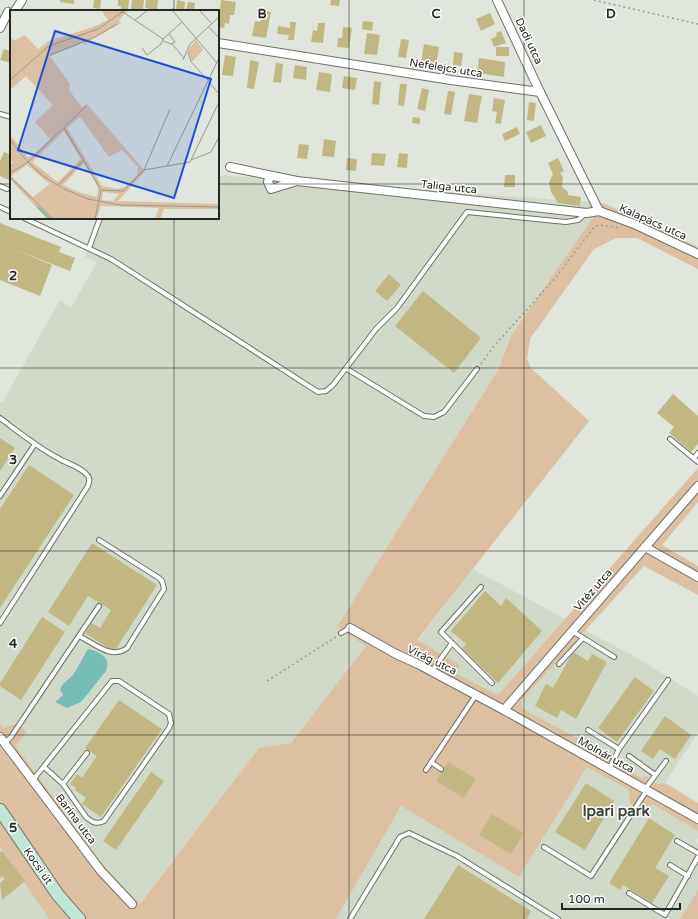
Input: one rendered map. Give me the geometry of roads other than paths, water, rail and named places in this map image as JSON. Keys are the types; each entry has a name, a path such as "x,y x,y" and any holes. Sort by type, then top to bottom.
{"main road":[{"name":"Kocsi út","path":"0,810 58,895 79,919"}],"street":[{"path":"10,10 22,0"},
{"name":"Dadi utca","path":"497,0 540,92"},
{"path":"0,28 9,11"},
{"name":"Nefelejcs utca","path":"219,43 451,80 540,92"},
{"path":"540,92 599,211"},
{"name":"Taliga utca","path":"230,167 297,181 587,212 599,211"},
{"name":"Taliga utca","path":"273,176 269,178 268,182 271,189 297,181"},
{"name":"Kalapács utca","path":"599,211 634,224 698,254"},
{"name":"Vitéz utca","path":"504,710 698,486"},
{"path":"645,547 698,577"},
{"name":"Virág utca","path":"350,628 396,654 432,671 504,710"},
{"name":"Molnár utca","path":"504,710 698,819"},
{"name":"Barina utca","path":"2,742 33,780 101,871 132,904"}],"lane":[{"path":"0,114 10,117"},
{"path":"0,186 7,189"},
{"path":"0,207 10,212"},
{"path":"26,219 111,259 318,392 326,391 347,369 376,329 397,308 467,212 566,222 578,220 587,212"},
{"path":"89,248 100,219"},
{"path":"347,369 424,416 434,417 444,412 477,369"},
{"path":"0,418 59,459 80,468 88,475 90,480 88,486 0,623"},
{"path":"670,439 698,462"},
{"path":"0,496 36,444"},
{"path":"694,458 698,453"},
{"path":"79,636 113,653 123,651 127,648 164,589 162,581 159,578 99,540"},
{"path":"480,587 441,632 492,682"},
{"path":"2,742 12,737 99,606"},
{"path":"341,634 350,628"},
{"path":"572,631 614,657"},
{"path":"559,664 583,638"},
{"path":"432,671 452,643"},
{"path":"609,769 619,749 668,680"},
{"path":"33,780 112,681 119,681 169,714 171,723 169,728 104,821 100,823 90,821 63,784 44,767"},
{"path":"426,770 476,695"},
{"path":"588,730 619,749"},
{"path":"63,784 87,753"},
{"path":"629,756 654,774"},
{"path":"544,847 592,876 646,790 654,774 666,761"},
{"path":"432,762 441,768"},
{"path":"350,919 400,837 409,833 457,856 558,919"},
{"path":"677,841 698,853"},
{"path":"629,893 665,915 698,857"},
{"path":"670,865 688,876"}],"water":[{"path":"88,649 100,653 106,659 106,671 81,702 67,708 55,702 63,695 60,690 62,685 73,675"}],"district":[{"name":"Ipari park","path":"616,811"}]}
